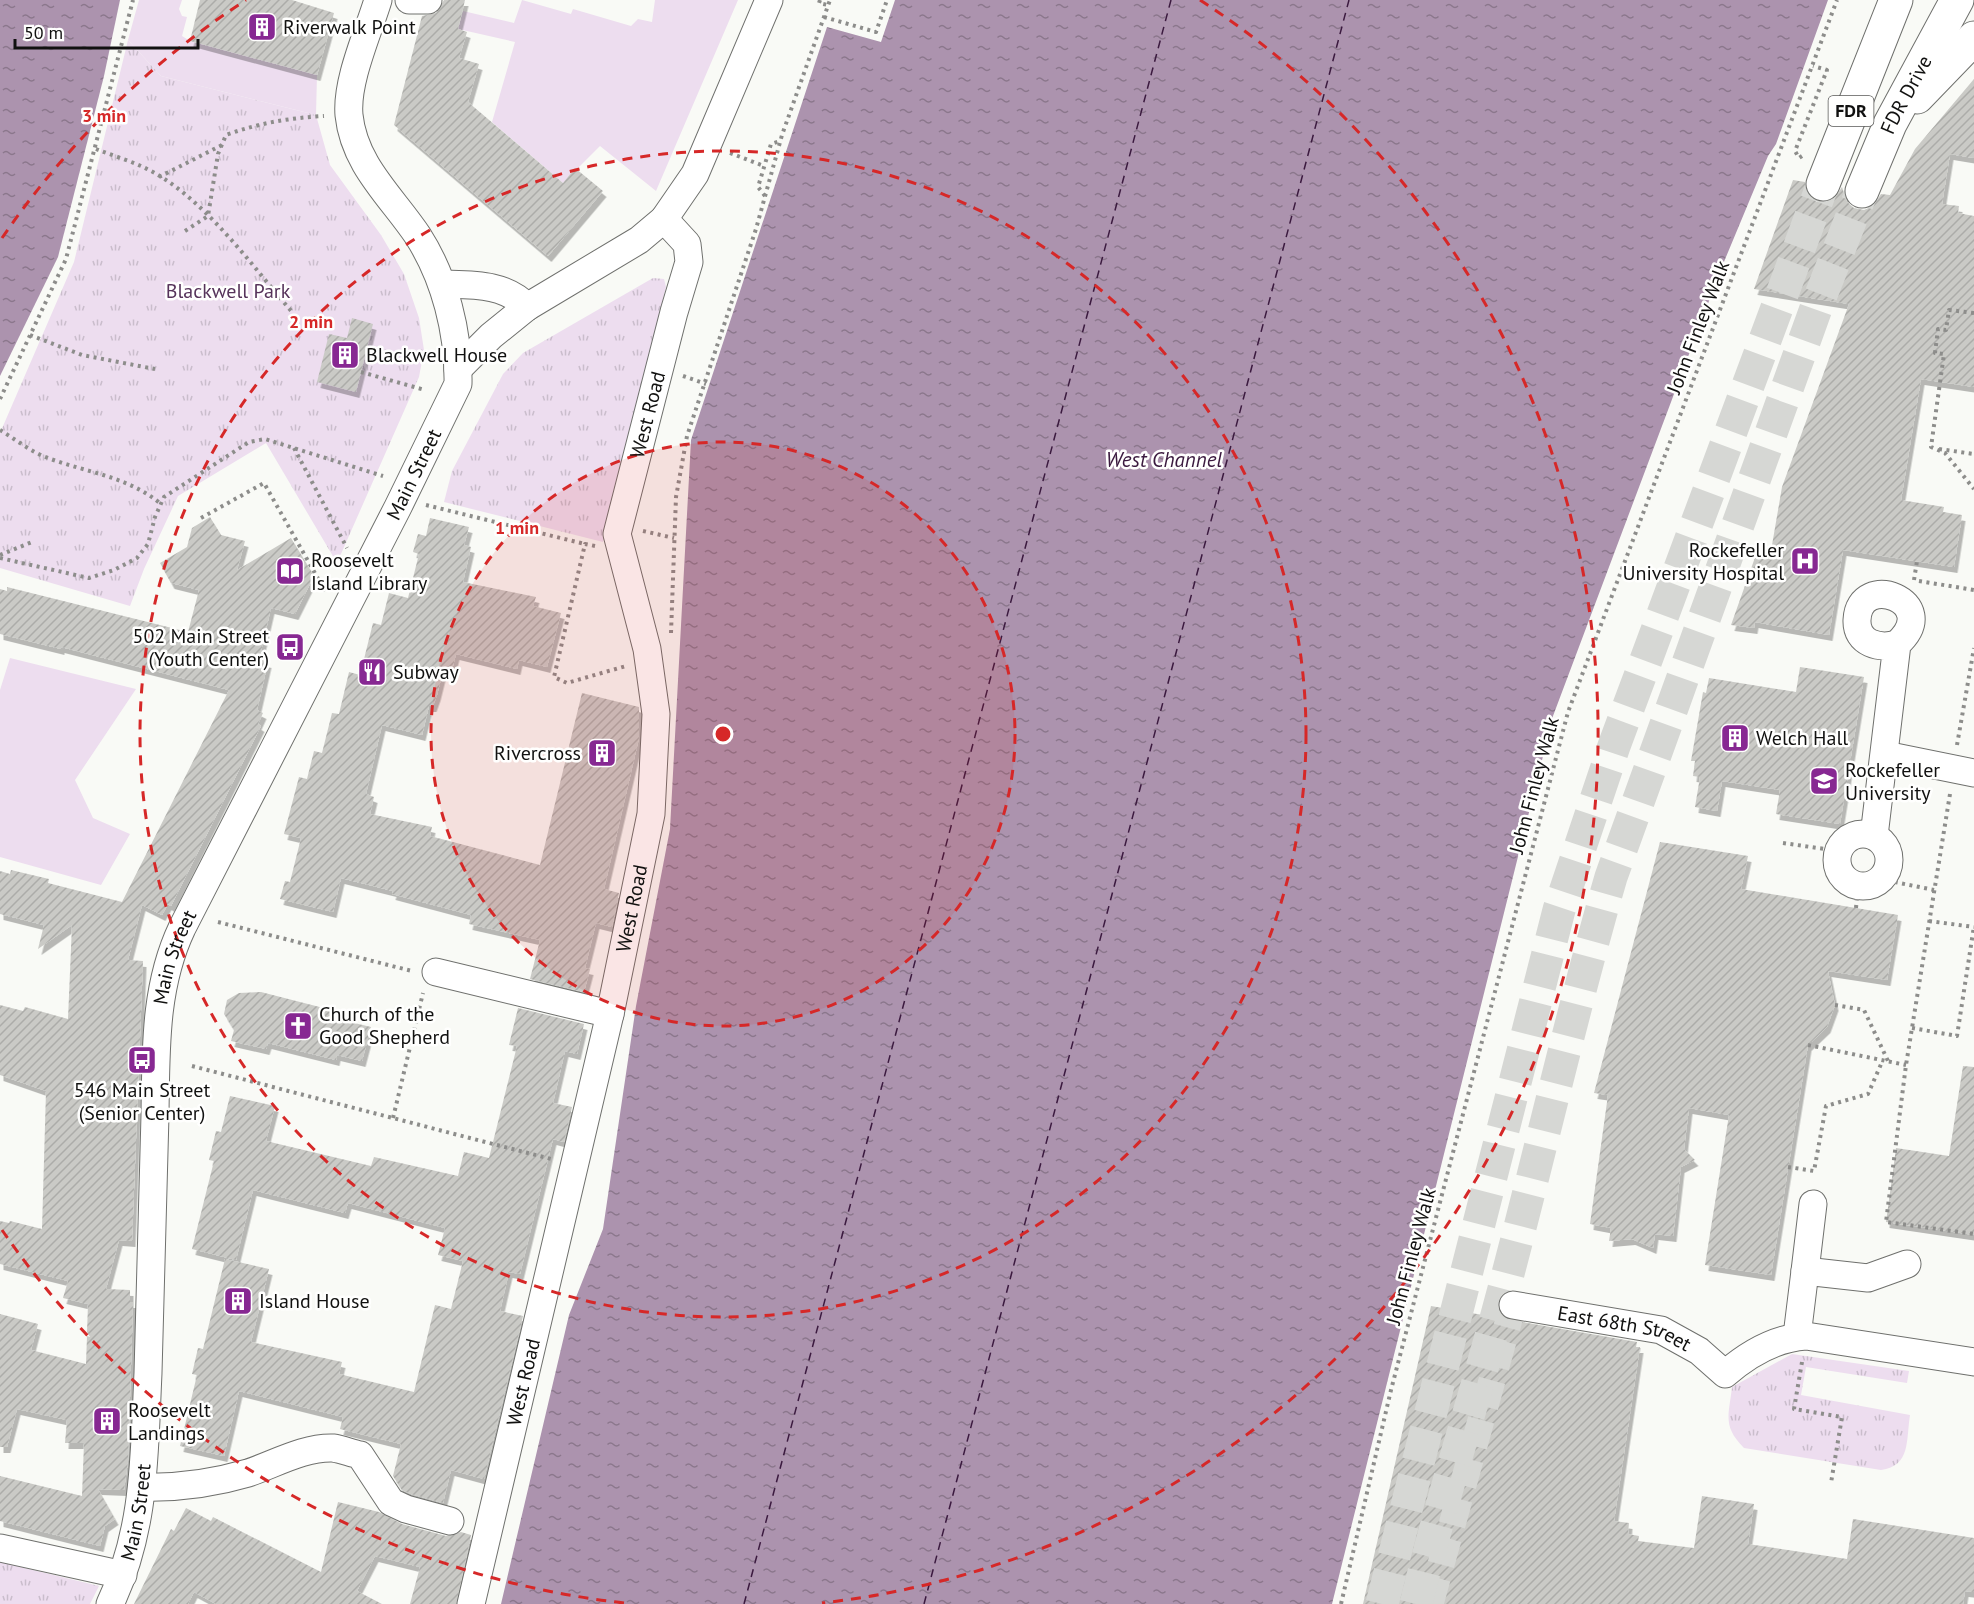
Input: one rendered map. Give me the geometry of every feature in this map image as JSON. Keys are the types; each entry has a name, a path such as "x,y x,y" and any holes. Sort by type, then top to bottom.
{"highway":[{"name":"FDR","path":"1823,184 1896,0"},
{"path":"1882,38 1908,0"},
{"name":"FDR Drive","path":"1862,191 1890,124 1957,0"},
{"path":"1890,124 1974,38"}],"street":[{"name":"Main Street","path":"110,1604 134,1543 142,1487 151,1300 156,1063 160,999 166,971 182,928 424,455 458,384 458,369 442,284 418,237 366,166 352,130 349,115 350,93 378,0"},
{"path":"409,0 428,0"},
{"path":"458,369 491,336 526,307 639,240 664,219 695,174 769,0"},
{"name":"West Road","path":"471,1604 610,1014 651,814 656,714 649,660 617,534 689,262 687,244 664,219"},
{"path":"442,284 508,291 526,307"},
{"path":"1874,836 1898,644"},
{"path":"1885,755 1960,770"},
{"path":"1853,836 1874,836 1885,845 1890,858 1887,872 1865,891 1853,885 1841,874 1837,867 1839,851 1844,842 1853,836"},
{"path":"425,976 610,1014"},
{"path":"1812,1204 1800,1346 1932,1356 1974,1362"},
{"path":"1805,1271 1868,1278 1907,1264"},
{"name":"East 68th Street","path":"1513,1305 1661,1330 1699,1351 1725,1374 1758,1350 1800,1346"},
{"path":"142,1487 168,1488 213,1481 248,1473 307,1452 333,1448 360,1455 391,1502 406,1509 450,1521"},
{"path":"0,1548 123,1575"}],"path":[{"path":"0,399 66,259 133,0"},
{"path":"820,0 819,3 828,5"},
{"path":"824,17 876,32 887,0"},
{"name":"John Finley Walk","path":"1341,1604 1397,1368 1568,712 1837,0"},
{"path":"1806,155 1799,158 1795,151 1827,70 1813,66"},
{"path":"186,231 208,216 218,154 226,135 256,124 286,118 325,116"},
{"path":"765,196 758,187 771,144 780,141"},
{"path":"159,177 222,144"},
{"path":"96,149 144,167 208,216 293,313"},
{"path":"722,149 764,166"},
{"path":"1931,447 1944,354 1935,353 1938,328 1946,330 1949,310 1974,314"},
{"path":"30,335 82,355 155,369"},
{"path":"361,372 425,390"},
{"path":"0,429 46,458 118,478 137,486 161,504"},
{"path":"0,557 89,578 114,570 137,558 148,544 164,497 249,442 265,439 383,476"},
{"path":"1931,447 1974,454"},
{"path":"1931,447 1946,453 1974,489"},
{"path":"294,448 347,548"},
{"path":"201,519 264,483 325,591"},
{"path":"424,504 622,552"},
{"path":"656,534 674,538"},
{"path":"0,557 32,542"},
{"path":"585,544 554,677 567,683 649,660"},
{"path":"1914,580 1974,591"},
{"path":"1974,648 1960,770 1934,890 1906,1065 1886,1222 1974,1234"},
{"path":"1783,843 1839,851"},
{"path":"1865,891 1934,890"},
{"path":"1912,1028 1957,1036 1974,926 1929,921"},
{"path":"218,922 425,976 393,1118"},
{"path":"1835,1005 1864,1010 1888,1062"},
{"path":"1808,1045 1882,1062 1906,1065"},
{"path":"1788,1167 1814,1171 1826,1106 1868,1094 1882,1062"},
{"path":"192,1066 575,1165"},
{"path":"1800,1346 1794,1409 1842,1417 1831,1483"}],"green space":[{"path":"139,0 182,0 179,9 182,16 187,17 182,36 190,41 317,75 316,115 161,76 128,40"},
{"path":"522,0 571,14 573,9 631,26 638,19 652,22 655,0 738,0 656,191 600,146 563,183 492,122 515,42 458,29 463,11 514,23"},
{"name":"Blackwell Park","path":"128,40 161,76 316,115 330,165 381,235 404,274 419,318 424,350 419,377 337,563 266,443 178,496 144,569 130,606 0,568 0,433 74,262"},
{"path":"653,278 664,279 666,287 603,542 444,502 452,471 503,374 523,353"},
{"path":"10,658 136,689 75,780 93,818 130,834 101,885 0,857 0,690"},
{"path":"1792,1354 1909,1371 1907,1383 1806,1367 1801,1395 1910,1415 1905,1450 1898,1463 1891,1468 1881,1470 1744,1448 1732,1433 1730,1426 1732,1387"},
{"path":"0,1562 99,1586 90,1604 0,1604"}],"water":[{"path":"0,0 120,0 104,76 58,257 0,376"},
{"name":"West Channel","path":"895,0 1828,0 1776,144 1768,156 1721,269 1553,716 1332,1604 501,1604 569,1315 603,1229 636,1006 670,829 691,440 827,27 881,42"}],"building":[{"name":"Riverwalk Point","path":"200,0 292,0 334,13 317,75 190,41"},
{"path":"444,0 465,0 458,29 467,32 459,58 479,64 468,102 563,183 575,168 603,191 548,256 394,125 422,16 436,13"},
{"path":"1974,79 1974,158 1950,154 1942,204 1959,206 1958,213 1974,216 1974,387 1921,379 1901,500 1944,507 1943,512 1962,515 1954,567 1843,550 1829,635 1755,622 1754,628 1731,625 1758,549 1771,551 1782,487 1849,304 1754,289 1793,180 1805,182 1808,195 1817,202 1834,199 1842,187 1847,202 1854,208 1864,210 1873,206 1881,194 1890,195 1915,149"},
{"name":"Blackwell House","path":"352,318 373,324 356,392 317,382 329,334 347,338"},
{"path":"210,517 221,535 245,541 237,570 291,538 314,576 295,614 271,608 259,660 268,662 257,710 263,713 258,724 261,726 171,906 168,904 162,915 142,905 128,960 143,961 132,1241 119,1240 106,1289 130,1290 130,1302 133,1302 128,1461 124,1490 98,1489 115,1519 105,1526 100,1546 0,1521 0,1476 82,1496 84,1443 65,1443 67,1420 17,1409 7,1447 0,1447 0,1314 38,1324 31,1350 86,1364 87,1336 90,1337 87,1332 88,1304 63,1298 68,1281 0,1264 0,1221 9,1223 10,1221 42,1229 46,1091 0,1075 0,1005 23,1011 25,1007 68,1019 72,925 38,949 44,925 0,914 0,871 10,874 11,870 49,879 48,883 122,902 229,690 61,647 61,649 0,634 0,589 7,591 7,587 188,632 199,590 171,583 160,563 187,547 192,528"},
{"name":"Rivercross","path":"430,518 469,527 464,545 471,547 463,582 536,597 533,606 561,613 547,667 519,660 517,669 456,654 452,670 444,667 433,706 429,706 422,735 382,725 366,794 374,797 370,814 432,827 430,836 540,865 582,693 639,707 639,738 604,889 619,893 612,927 596,923 585,968 590,969 584,992 530,979 540,940 469,924 471,915 392,894 393,891 341,878 333,912 280,899 285,881 290,882 301,838 284,834 299,777 307,779 314,751 322,753 332,713 339,714 349,672 360,675 373,623 381,625 389,593 408,598 419,554 413,552 418,534 426,536"},
{"path":"1800,667 1864,677 1840,824 1776,814 1780,790 1722,781 1717,811 1695,807 1700,777 1693,776 1695,761 1691,761 1703,692 1706,693 1709,678 1796,692"},
{"path":"1660,842 1748,856 1741,889 1898,915 1887,980 1828,971 1835,1005 1827,1027 1808,1045 1771,1275 1705,1265 1729,1115 1689,1108 1684,1149 1695,1160 1681,1167 1673,1236 1655,1234 1653,1248 1632,1239 1609,1241 1611,1228 1590,1224 1608,1095 1594,1093"},
{"name":"Church of the Good Shepherd","path":"261,992 347,1014 346,1021 371,1027 362,1061 337,1055 336,1060 268,1043 266,1049 231,1041 234,1030 224,1014 227,1000 239,993"},
{"path":"518,1008 584,1024 577,1054 565,1051 553,1103 572,1107 564,1142 553,1139 520,1274 509,1272 500,1311 523,1316 484,1479 451,1470 443,1503 411,1494 402,1490 393,1476 401,1444 340,1429 343,1417 239,1391 224,1456 180,1446 197,1375 192,1374 198,1348 203,1349 225,1259 269,1269 251,1342 342,1362 339,1374 414,1392 435,1305 451,1309 463,1261 438,1255 445,1228 348,1203 345,1213 253,1190 236,1260 192,1249 214,1161 209,1160 216,1131 221,1132 230,1096 275,1106 266,1141 371,1166 374,1157 458,1176 464,1152 489,1158 517,1046 509,1045"},
{"path":"1963,1066 1974,1067 1974,1235 1886,1222 1896,1148 1949,1156"},
{"path":"1431,1306 1637,1342 1636,1347 1640,1347 1614,1521 1629,1523 1628,1534 1639,1536 1638,1541 1694,1548 1702,1496 1754,1504 1748,1544 1847,1559 1853,1519 1974,1538 1974,1592 1965,1591 1963,1604 1363,1604"},
{"path":"338,1502 379,1512 402,1524 446,1536 461,1532 471,1535 456,1604 410,1604 420,1567 375,1556 357,1591 382,1604 216,1604 194,1592 188,1604 134,1604 171,1529 174,1531 186,1508 211,1521 213,1517 321,1572"}],"ferry route":[{"path":"744,1604 1171,0"},
{"path":"924,1604 1349,0"}],"tunnel":[{"path":"1382,1604 1559,910 1614,746 1823,184"},
{"path":"1416,1604 1505,1285 1611,877 1819,300 1862,191"},
{"path":"1430,1604 1513,1305"}],"place":[{"name":"Riverwalk Point","path":"262,27"},
{"name":"Blackwell House","path":"345,355"},
{"name":"Rockefeller University Hospital","path":"1805,561"},
{"name":"Roosevelt Island Library","path":"290,571"},
{"name":"502 Main Street (Youth Center)","path":"290,647"},
{"name":"Subway","path":"372,672"},
{"name":"Welch Hall","path":"1735,738"},
{"name":"Rivercross","path":"602,753"},
{"name":"Rockefeller University","path":"1824,781"},
{"name":"Church of the Good Shepherd","path":"298,1026"},
{"name":"546 Main Street (Senior Center)","path":"142,1060"},
{"name":"Island House","path":"238,1301"},
{"name":"Roosevelt Landings","path":"107,1421"}]}
